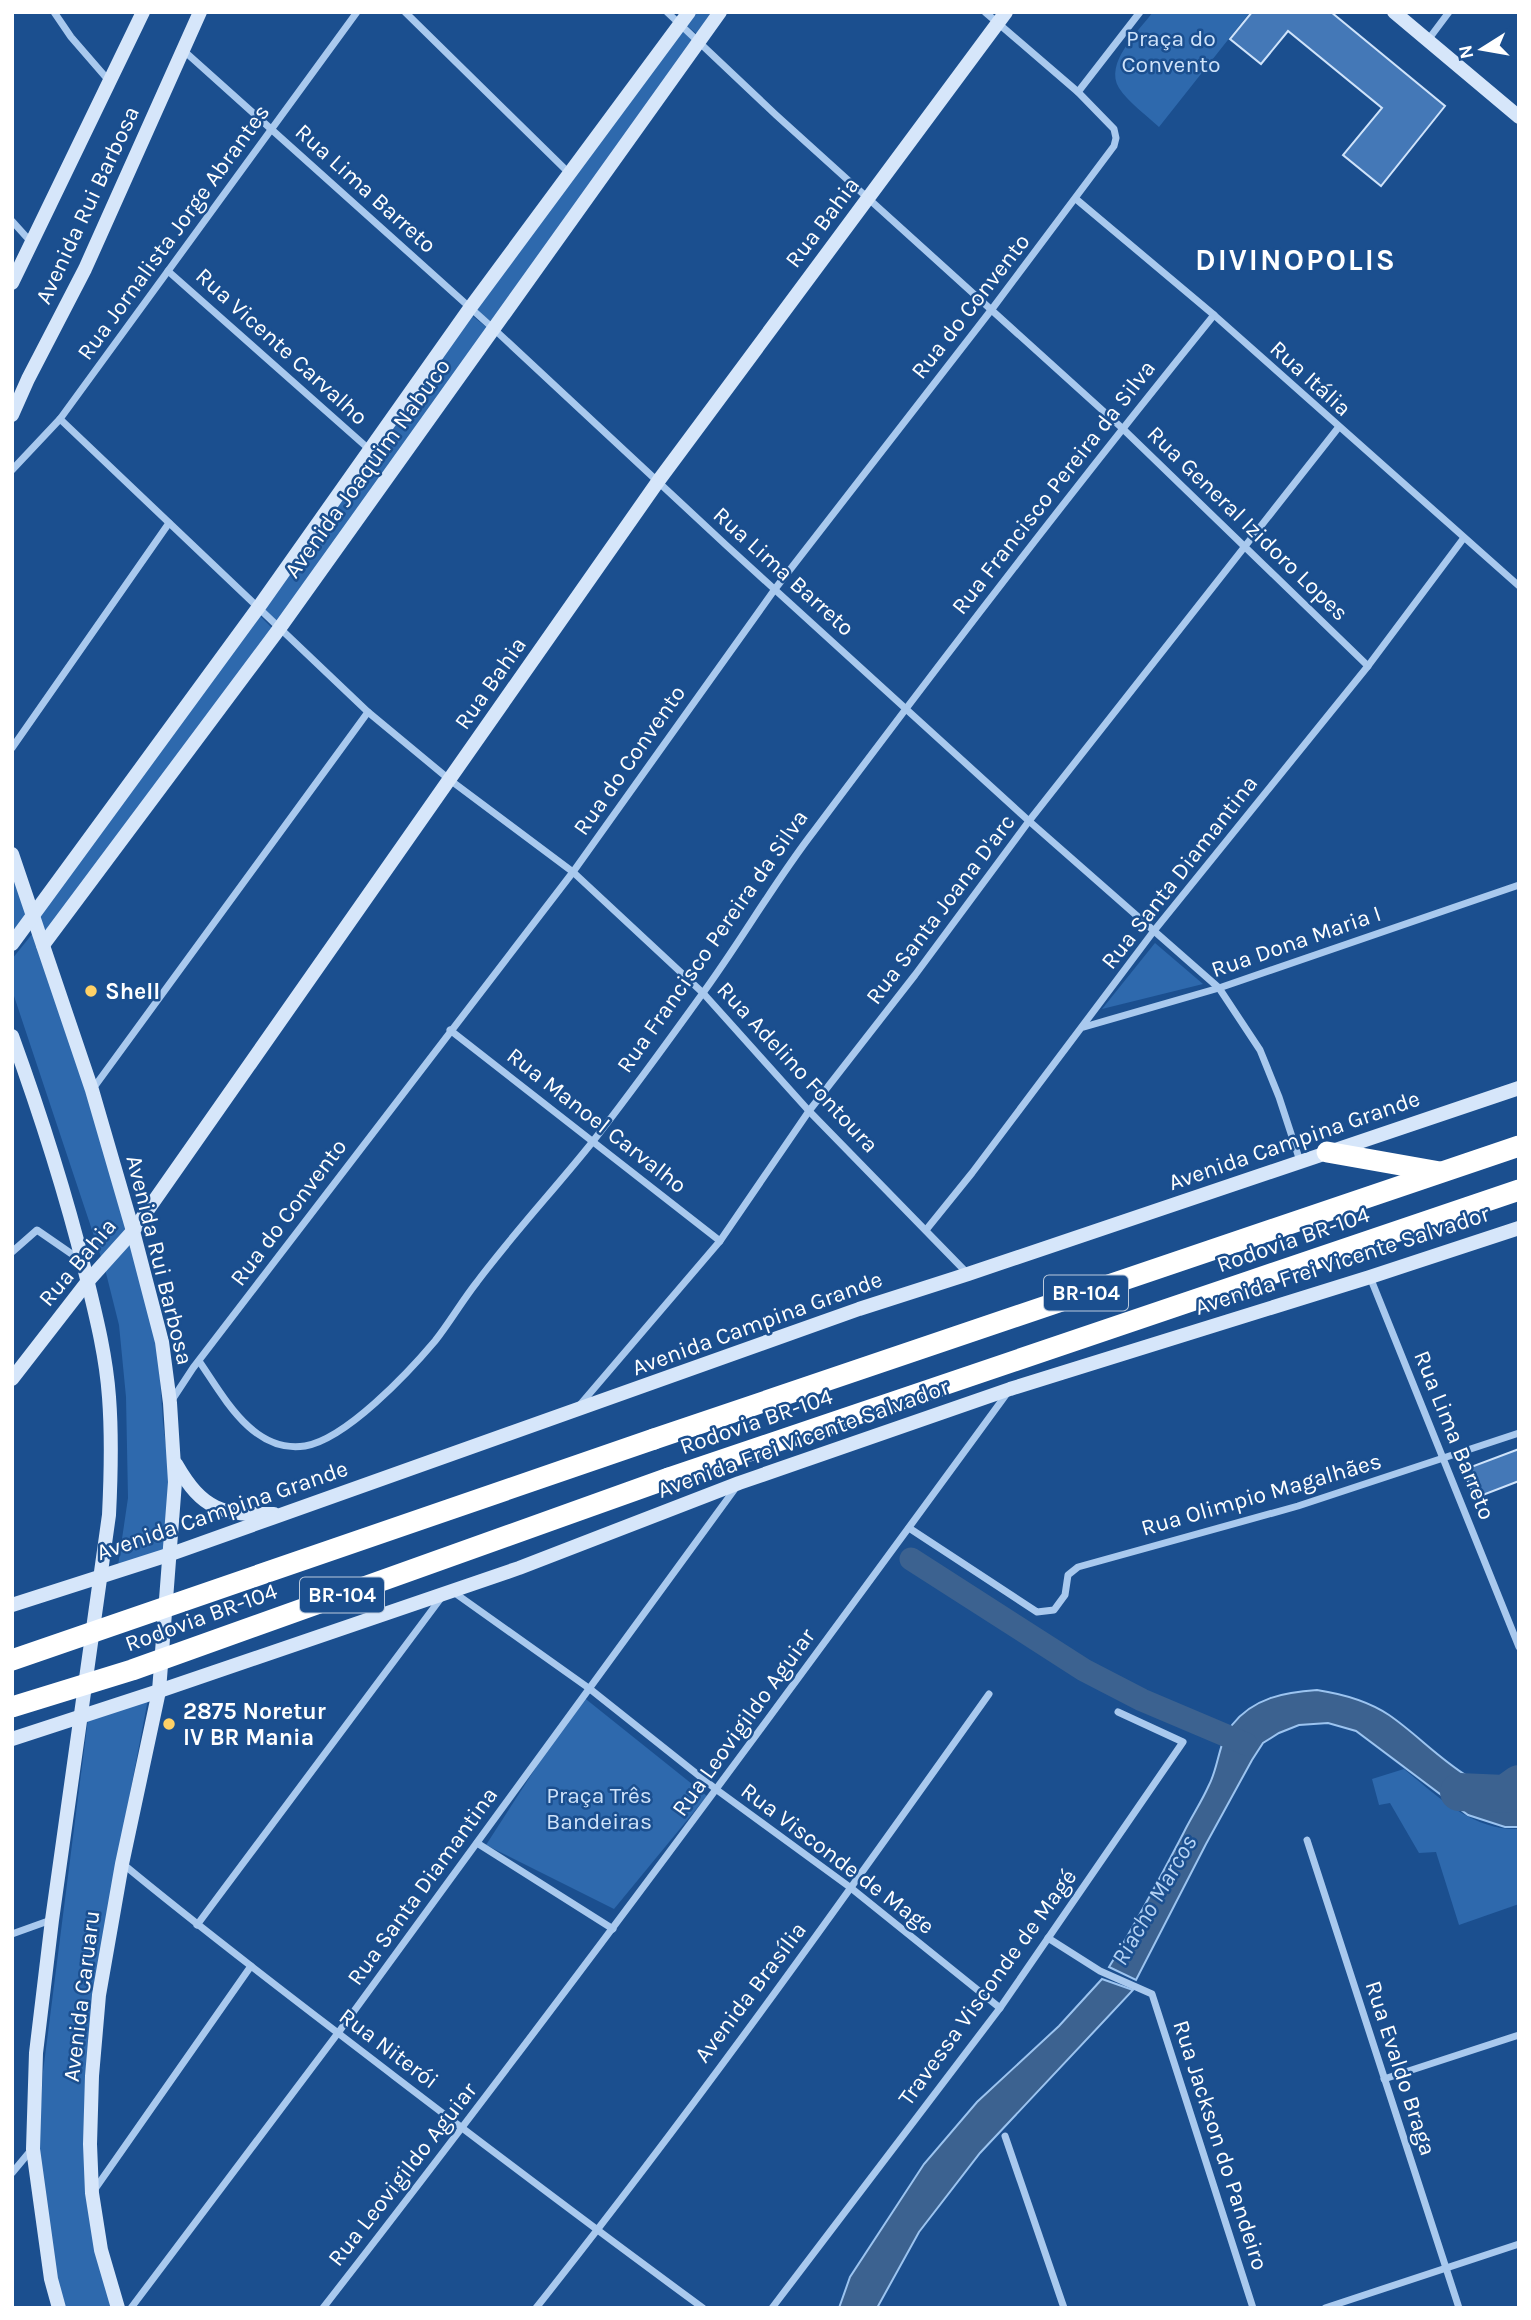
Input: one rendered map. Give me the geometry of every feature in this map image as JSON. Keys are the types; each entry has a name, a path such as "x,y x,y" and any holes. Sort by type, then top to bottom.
{"highway":[{"name":"Rodovia BR-104","path":"12,1660 1519,1146"},
{"path":"1327,1152 1442,1172"},
{"name":"Rodovia BR-104","path":"12,1707 132,1670 669,1478 1519,1190"}],"main road":[{"name":"Avenida Rui Barbosa","path":"12,283 143,12"},
{"name":"Avenida Rui Barbosa","path":"12,415 85,269 200,12"},
{"name":"Avenida Joaquim Nabuco","path":"43,945 279,629 720,12"},
{"path":"1394,12 1519,117"},
{"name":"Avenida Joaquim Nabuco","path":"12,944 257,608 470,308 684,18"},
{"name":"Rua Bahia","path":"12,1379 88,1281 133,1231 659,480 1002,18"},
{"name":"Avenida Rui Barbosa","path":"12,854 92,1090 162,1342 170,1403 175,1482 159,1691"},
{"path":"12,1035 60,1177 83,1261 100,1332 109,1394 112,1448 108,1515 81,1716"},
{"name":"Avenida Campina Grande","path":"12,1605 286,1514 859,1309 1519,1088"},
{"name":"Avenida Frei Vicente Salvador","path":"12,1739 519,1567 739,1483 1010,1389 1519,1228"},
{"path":"174,1460 201,1499 221,1510 241,1514 286,1514"},
{"name":"Avenida Caruaru","path":"118,2308 101,2250 92,2193 92,2076 99,1995 122,1864 159,1691"},
{"name":"Avenida Caruaru","path":"59,2308 51,2279 33,2148 36,2053 81,1716"}],"street":[{"path":"54,12 71,37 110,82"},
{"name":"Rua Jornalista Jorge Abrantes","path":"12,470 60,419 357,12"},
{"path":"405,12 570,173"},
{"name":"Rua General Izidoro Lopes","path":"667,12 684,18 698,41 1122,428 1246,545 1368,666"},
{"path":"985,12 1002,18 1078,92 1140,12"},
{"path":"1428,40 1449,12"},
{"name":"Rua Lima Barreto","path":"183,50 495,330 1029,821 1219,988 1260,1051 1279,1097 1300,1161"},
{"name":"Rua do Convento","path":"170,1403 450,1030 573,872 775,589 992,309 1114,146 1114,129 1078,92"},
{"name":"Rua Itália","path":"1076,199 1214,315 1338,428 1519,586"},
{"path":"12,220 31,242"},
{"name":"Rua Vicente Carvalho","path":"168,271 370,450"},
{"name":"Rua Francisco Pereira da Silva","path":"199,1361 223,1396 255,1434 281,1446 306,1446 324,1439 377,1401 435,1340 477,1282 592,1142 703,993 793,858 1122,428 1214,315"},
{"name":"Rua Adelino Fontoura","path":"60,419 368,712 450,780 573,872 703,993 809,1111 968,1274"},
{"name":"Rua Santa Joana D'arc","path":"573,1413 720,1241 809,1111 915,975 1029,821 1338,428"},
{"path":"12,748 169,523"},
{"name":"Rua Santa Diamantina","path":"926,1230 1083,1028 1153,932 1368,666 1463,539"},
{"path":"92,1090 368,712"},
{"name":"Rua Dona Maria I","path":"1083,1028 1219,988 1519,885"},
{"name":"Rua Manoel Carvalho","path":"450,1030 720,1241"},
{"path":"12,1252 37,1230 83,1261"},
{"name":"Rua Lima Barreto","path":"1370,1277 1519,1647"},
{"name":"Rua Leovigildo Aguiar","path":"323,2308 613,1930 1010,1389"},
{"name":"Rua Olimpio Magalhães","path":"909,1528 1037,1612 1054,1610 1065,1595 1068,1575 1078,1567 1237,1524 1445,1460 1519,1433"},
{"name":"Rua Santa Diamantina","path":"131,2308 338,2033 739,1483"},
{"path":"197,1925 448,1591"},
{"name":"Rua Visconde de Mage","path":"448,1591 590,1689 717,1790 851,1888 1000,2008"},
{"name":"Avenida Brasília","path":"536,2308 597,2231 851,1888 989,1694"},
{"name":"Travessa Visconde de Magé","path":"772,2308 1000,2008 1183,1742 1118,1712"},
{"name":"Rua Evaldo Braga","path":"1307,1840 1459,2308"},
{"path":"477,1843 613,1930"},
{"name":"Rua Niterói","path":"122,1864 197,1925 597,2231 703,2308"},
{"path":"12,1934 52,1920"},
{"name":"Rua Jackson do Pandeiro","path":"1048,1938 1100,1971 1153,1994 1253,2308"},
{"path":"92,2193 251,1966"},
{"path":"1384,2079 1519,2035"},
{"path":"1005,2136 1064,2308"},
{"path":"12,2173 33,2148"},
{"path":"1325,2308 1519,2244"}],"green space":[{"path":"694,12 715,12 698,35 685,24"},
{"name":"Praça do Convento","path":"1153,12 1250,12 1159,127 1127,98 1119,88 1116,78 1119,58"},
{"path":"681,29 693,40 494,325 474,307"},
{"path":"471,315 489,329 279,626 261,609"},
{"path":"258,614 273,629 43,943 34,916"},
{"path":"12,873 26,915 12,932"},
{"path":"33,933 57,1000 129,1229 101,1257 12,990 12,959"},
{"path":"1155,943 1203,984 1102,1009"},
{"path":"131,1242 158,1349 170,1477 168,1549 118,1566 128,1498 126,1397 119,1325 105,1269"},
{"name":"Praça Três Bandeiras","path":"582,1696 707,1796 614,1909 486,1845"},
{"path":"148,1699 113,1883 86,2161 113,2308 65,2308 53,2264 39,2167 39,2138 43,2072 88,1719"},
{"path":"1404,1769 1471,1818 1502,1828 1519,1829 1519,1904 1459,1925 1436,1852 1419,1853 1390,1803 1379,1805 1372,1779"}],"water":[{"path":"1317,1690 1346,1696 1373,1706 1404,1726 1465,1775 1500,1790 1519,1793 1519,1827 1505,1827 1468,1815 1356,1731 1328,1723 1299,1725 1263,1743 1252,1760 1136,1980 1109,1967 1203,1797 1224,1739 1232,1725 1250,1708 1270,1698"},
{"path":"1102,1979 1133,1990 980,2153 919,2232 877,2308 839,2308 850,2277 924,2164 977,2102 1059,2026"}],"building":[{"path":"1252,12 1331,12 1445,106 1381,186 1343,155 1382,108 1288,31 1261,64 1230,39"},
{"path":"1519,1449 1519,1481 1475,1498 1463,1470"}],"waterway":[{"path":"911,1559 1084,1670 1142,1700 1246,1744"},
{"name":"Riacho Marcos","path":"1459,1792 1505,1794 1519,1784"}],"place":[{"name":"Shell","path":"91,991"},
{"name":"2875 Noretur IV BR Mania","path":"169,1724"}],"district":[{"name":"DIVINOPOLIS","path":"1296,260"}]}
